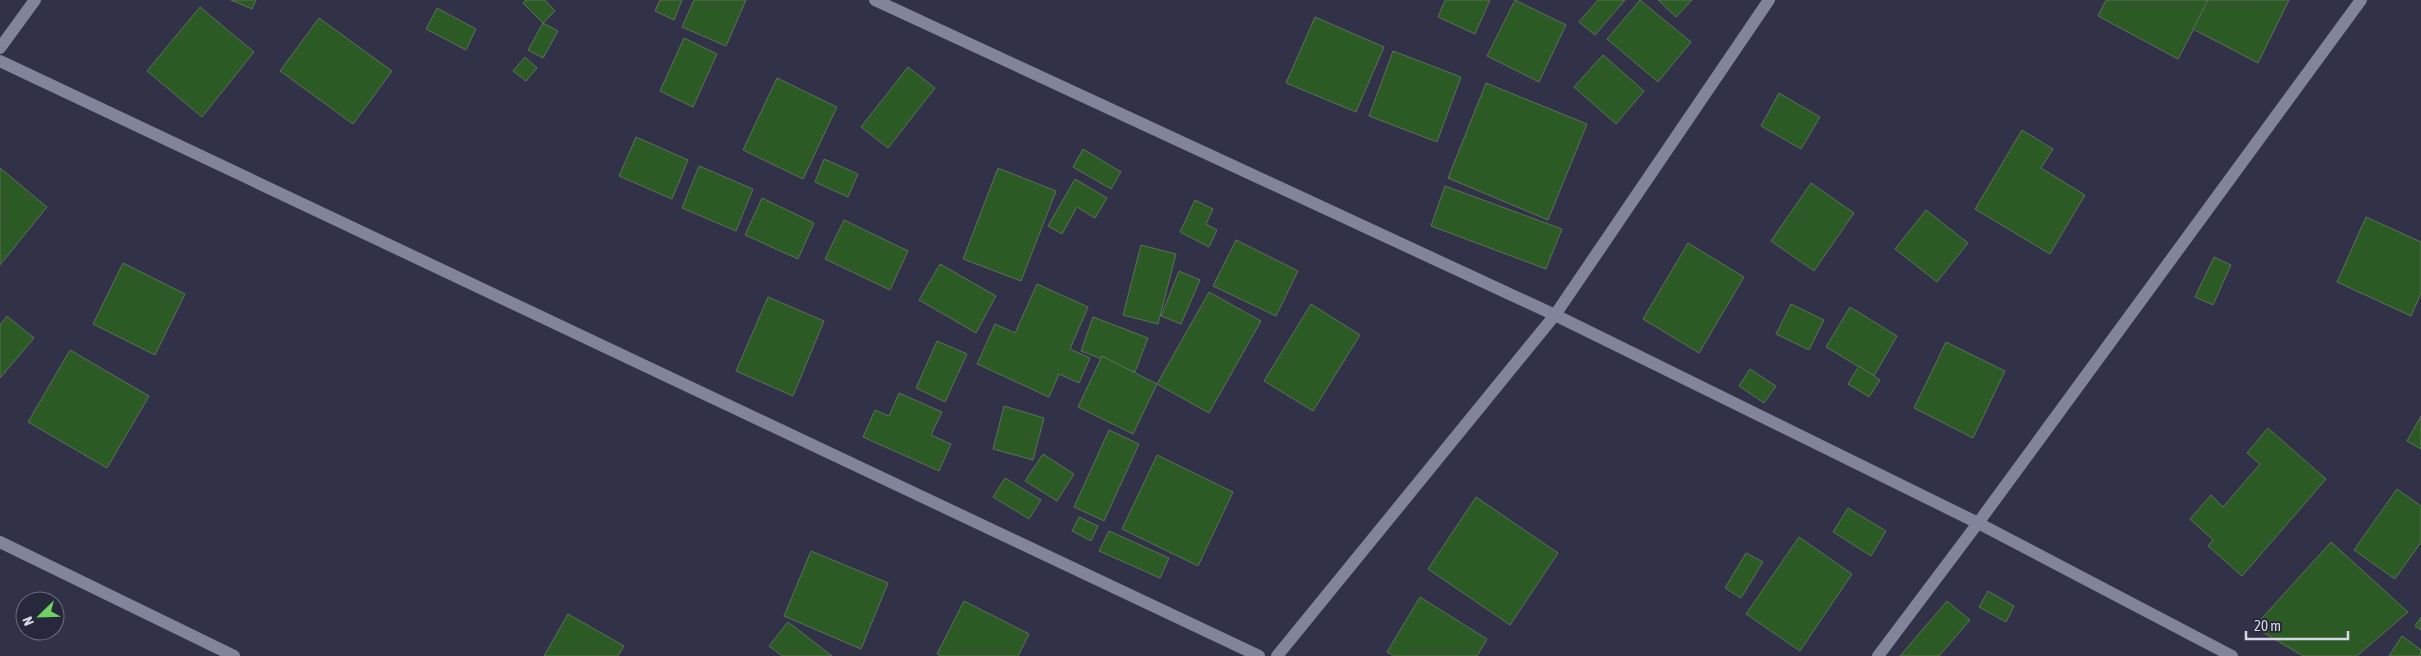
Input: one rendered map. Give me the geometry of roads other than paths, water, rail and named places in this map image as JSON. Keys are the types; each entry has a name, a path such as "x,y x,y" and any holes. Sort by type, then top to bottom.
{"street":[{"path":"0,48 35,0"},
{"path":"875,0 1555,315 1978,523 2232,656"},
{"path":"1277,656 1555,315 1769,0"},
{"path":"1878,656 1978,523 2361,0"},
{"path":"0,61 1259,656"},
{"path":"0,542 234,656"}]}
